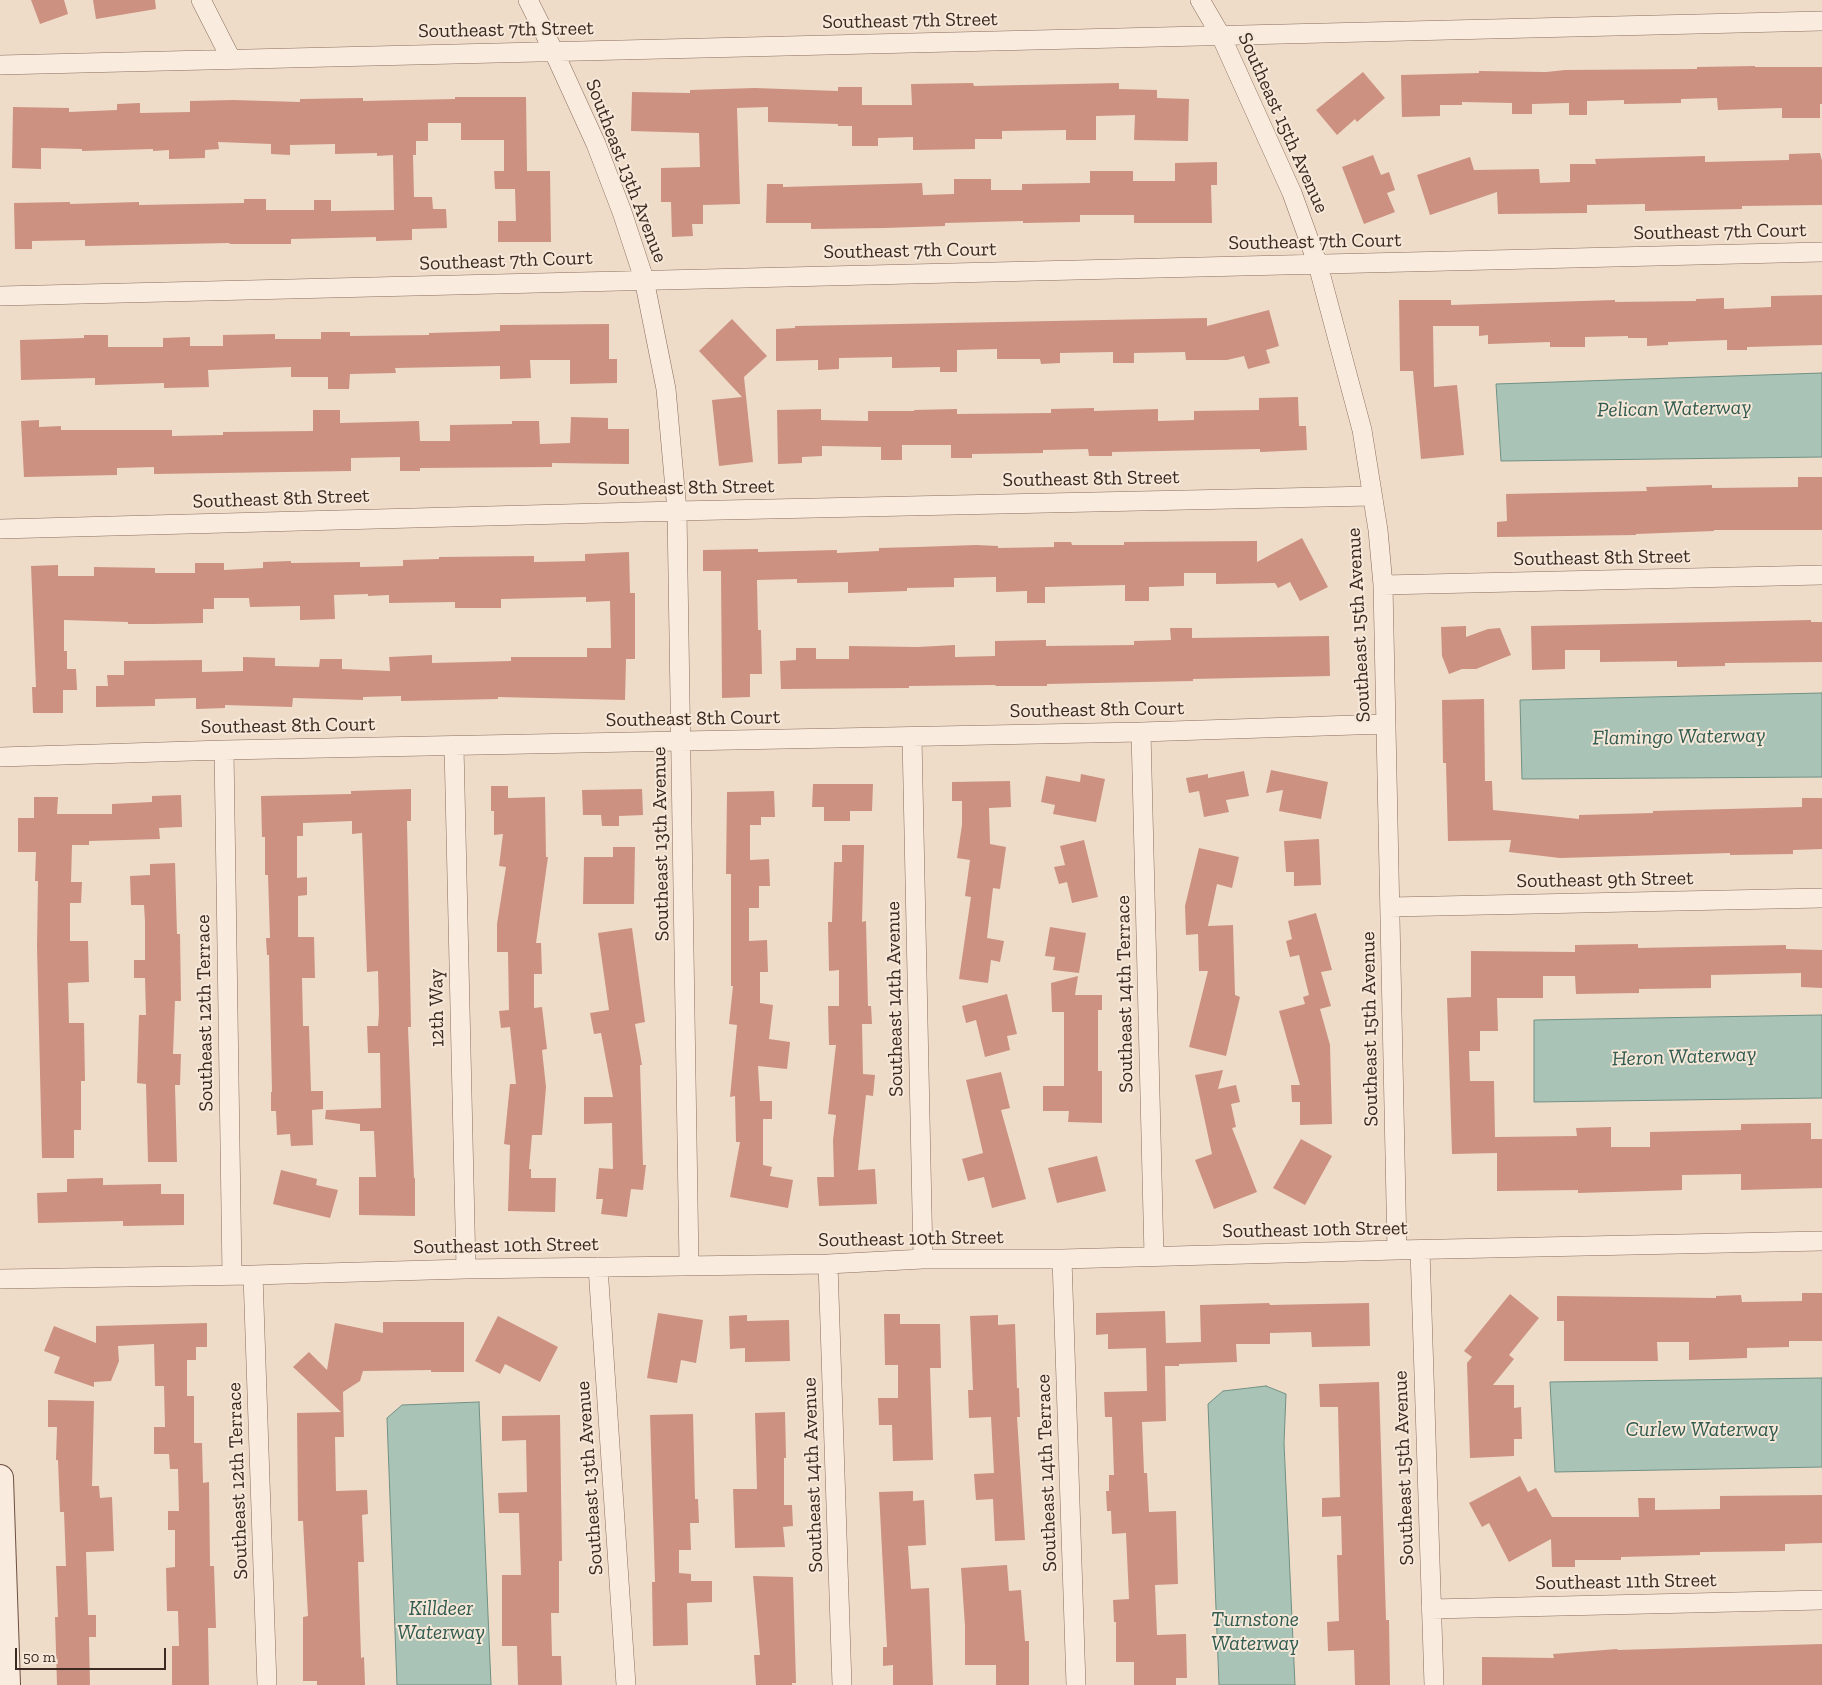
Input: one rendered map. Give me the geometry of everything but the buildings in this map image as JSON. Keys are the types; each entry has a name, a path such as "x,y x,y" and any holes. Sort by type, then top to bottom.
{"street":[{"path":"201,0 231,59"},
{"name":"Southeast 13th Avenue","path":"528,0 596,144 622,212 644,279 666,389 677,511 689,1265"},
{"name":"Southeast 15th Avenue","path":"1200,0 1220,36 1292,193 1318,265 1362,430 1378,530 1383,585 1397,1250"},
{"name":"Southeast 7th Street","path":"0,65 1822,21"},
{"name":"Southeast 7th Court","path":"0,296 1822,252"},
{"name":"Southeast 8th Street","path":"0,529 677,511 1372,496"},
{"name":"Southeast 8th Street","path":"1383,585 1822,576"},
{"name":"Southeast 8th Court","path":"0,757 224,750 1141,732 1386,724"},
{"name":"Southeast 14th Terrace","path":"1141,732 1154,1256"},
{"name":"Southeast 14th Avenue","path":"912,737 923,1259"},
{"name":"12th Way","path":"454,746 466,1269"},
{"name":"Southeast 12th Terrace","path":"224,750 232,1275"},
{"name":"Southeast 9th Street","path":"1390,907 1822,898"},
{"name":"Southeast 10th Street","path":"0,1279 466,1269 828,1264 923,1259 1062,1259 1822,1241"},
{"name":"Southeast 15th Avenue","path":"1420,1250 1434,1685"},
{"name":"Southeast 14th Terrace","path":"1062,1259 1076,1685"},
{"name":"Southeast 14th Avenue","path":"828,1264 842,1685"},
{"name":"Southeast 13th Avenue","path":"598,1267 626,1685"},
{"name":"Southeast 12th Terrace","path":"253,1275 267,1685"},
{"path":"0,1478 7,1685"},
{"name":"Southeast 11th Street","path":"1431,1609 1822,1600"}],"water":[{"name":"Pelican Waterway","path":"1822,373 1822,457 1501,461 1496,384"},
{"name":"Flamingo Waterway","path":"1822,693 1822,777 1522,779 1520,700"},
{"name":"Heron Waterway","path":"1822,1015 1822,1098 1534,1102 1534,1020"},
{"name":"Curlew Waterway","path":"1822,1378 1822,1467 1555,1472 1550,1382"},
{"name":"Turnstone Waterway","path":"1266,1386 1286,1394 1284,1443 1295,1685 1219,1685 1208,1404 1223,1391"},
{"name":"Killdeer Waterway","path":"479,1402 491,1685 397,1685 387,1418 402,1405"}]}
